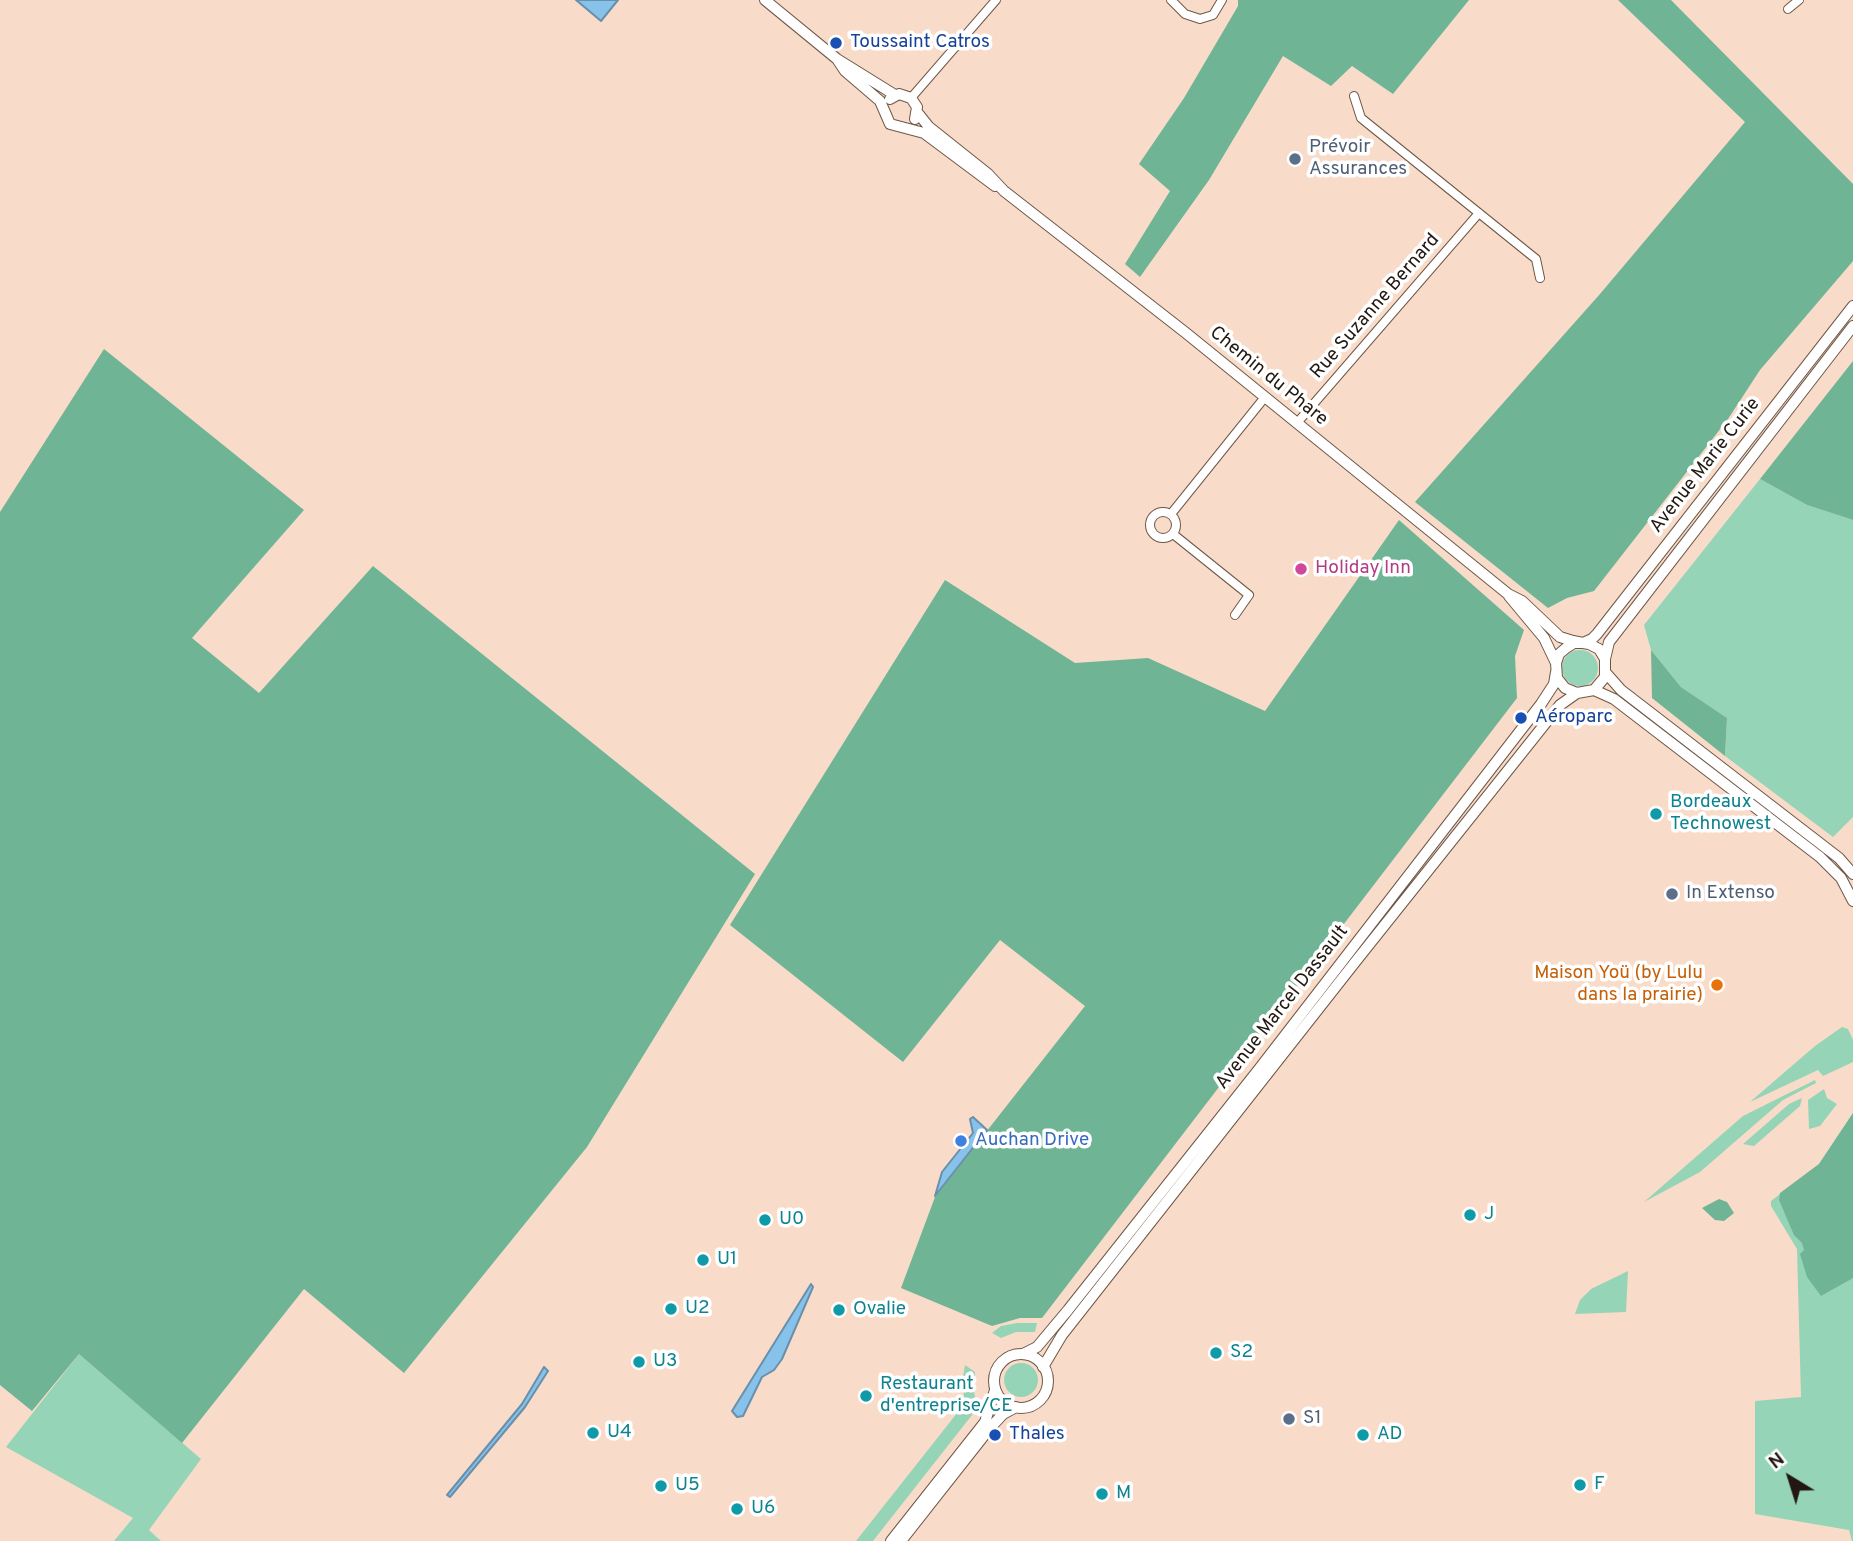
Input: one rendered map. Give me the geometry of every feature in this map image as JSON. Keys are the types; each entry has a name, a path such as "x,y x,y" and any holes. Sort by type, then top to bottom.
{"main road":[{"path":"765,0 837,59 851,65 880,89 911,98 917,113 913,122 904,127 890,124 875,95 845,71 837,59"},
{"path":"884,110 887,101 895,95"},
{"name":"Chemin du Phare","path":"917,113 929,127 988,174 1004,191 1265,397 1508,594 1544,638 1556,668"},
{"name":"Chemin du Phare","path":"904,127 924,134 981,178 1004,191"},
{"name":"Avenue Marie Curie","path":"1583,642 1597,634 1853,306"},
{"name":"Avenue Marie Curie","path":"1605,659 1609,642 1853,326"},
{"name":"Chemin du Phare","path":"1508,594 1522,601 1560,637 1583,642"},
{"path":"1853,874 1839,858 1621,690 1606,673 1605,659 1599,649 1583,642 1566,648 1556,668 1565,688 1577,693 1594,690 1614,699 1667,738 1820,857 1841,878 1853,901"},
{"name":"Avenue Marcel Dassault","path":"1023,1354 1037,1347 1068,1310 1259,1069 1541,704 1554,684 1556,668"},
{"path":"1594,690 1606,673"},
{"name":"Avenue Marcel Dassault","path":"1043,1367 1062,1335 1356,961 1560,705 1577,693"},
{"path":"891,1541 985,1422 995,1390 997,1368 1009,1357 1023,1354 1038,1360 1047,1381 1043,1395 1033,1404 1016,1407 1003,1414 901,1541"},
{"path":"995,1390 1007,1404 1016,1407"}],"street":[{"path":"911,98 996,0"},
{"path":"1171,0 1185,14 1200,19 1213,15 1222,0"},
{"path":"1788,9 1798,0"},
{"path":"1354,96 1361,118 1536,259 1539,278"},
{"name":"Rue Suzanne Bernard","path":"1297,423 1479,213"},
{"path":"1171,514 1265,397"},
{"path":"1171,514 1158,513 1151,519 1150,528 1159,538 1173,534"},
{"path":"1171,514 1177,525 1173,534"},
{"path":"1173,534 1249,595 1235,615"}],"green space":[{"path":"1238,0 1469,0 1393,94 1352,66 1331,86 1283,56 1209,180 1140,277 1125,264 1170,191 1139,164 1184,98 1238,6"},
{"path":"1618,0 1671,0 1853,184 1853,261 1760,370 1728,419 1594,591 1567,598 1548,608 1415,502 1600,294 1745,122"},
{"path":"104,349 304,510 192,638 259,693 373,566 755,874 587,1147 404,1373 304,1289 182,1443 79,1354 32,1411 0,1385 0,512"},
{"path":"1853,361 1853,520 1807,505 1760,479"},
{"path":"1760,479 1807,505 1853,520 1853,817 1833,837 1725,756 1727,718 1681,687 1651,650 1644,625"},
{"path":"1399,520 1524,630 1515,656 1517,698 1042,1318 1020,1318 992,1326 901,1288 935,1197 1085,1006 1000,940 903,1062 730,925 945,580 1075,663 1148,658 1265,711"},
{"path":"1580,650 1593,655 1598,668 1593,681 1580,686 1567,681 1562,668 1567,655"},
{"path":"1651,650 1681,687 1727,718 1725,756 1652,698"},
{"path":"1842,1027 1848,1029 1853,1040 1853,1062 1823,1076 1818,1070 1750,1102 1815,1046"},
{"path":"1815,1080 1816,1083 1783,1100 1700,1172 1644,1202 1743,1116"},
{"path":"1824,1089 1827,1098 1837,1104 1820,1126 1809,1129 1808,1100"},
{"path":"1802,1098 1800,1106 1754,1146 1743,1144 1789,1104"},
{"path":"1853,1113 1852,1541 1849,1530 1755,1514 1755,1401 1801,1397 1797,1249 1771,1206 1771,1201 1819,1164"},
{"path":"1853,1113 1853,1278 1821,1296 1807,1277 1800,1254 1804,1250 1802,1243 1794,1235 1779,1200 1780,1193 1819,1164"},
{"path":"1719,1199 1727,1202 1734,1213 1724,1221 1715,1220 1702,1208"},
{"path":"1628,1271 1626,1312 1575,1314 1580,1300 1591,1289"},
{"path":"1037,1323 1035,1332 1016,1332 1001,1338 992,1333 1001,1326"},
{"path":"79,1354 201,1459 149,1530 161,1541 114,1541 133,1518 6,1447"},
{"path":"1021,1363 1033,1368 1038,1380 1033,1392 1021,1397 1009,1392 1004,1380 1009,1368"},
{"path":"965,1365 975,1372 973,1387 977,1407 873,1541 856,1541 965,1403 962,1384"}],"water":[{"path":"576,0 618,0 601,21"},
{"path":"973,1117 987,1130 935,1196 942,1172 973,1133 970,1119"},
{"path":"811,1284 813,1287 782,1359 774,1370 762,1377 743,1416 737,1417 732,1411"},
{"path":"544,1367 548,1371 525,1407 450,1497 447,1495 522,1404"}],"place":[{"name":"Toussaint Catros","path":"836,43"},
{"name":"Prévoir Assurances","path":"1295,159"},
{"name":"Holiday Inn","path":"1301,569"},
{"name":"Aéroparc","path":"1521,718"},
{"name":"Bordeaux Technowest","path":"1656,814"},
{"name":"In Extenso","path":"1672,894"},
{"name":"Maison Yoü (by Lulu dans la prairie)","path":"1717,985"},
{"name":"Auchan Drive","path":"961,1141"},
{"name":"J","path":"1470,1215"},
{"name":"U0","path":"765,1220"},
{"name":"U1","path":"703,1260"},
{"name":"U2","path":"671,1309"},
{"name":"Ovalie","path":"839,1310"},
{"name":"S2","path":"1216,1353"},
{"name":"U3","path":"639,1362"},
{"name":"Restaurant d'entreprise/CE","path":"866,1396"},
{"name":"S1","path":"1289,1419"},
{"name":"U4","path":"593,1433"},
{"name":"Thales","path":"995,1435"},
{"name":"AD","path":"1363,1435"},
{"name":"F","path":"1580,1485"},
{"name":"U5","path":"661,1486"},
{"name":"M","path":"1102,1494"},
{"name":"U6","path":"737,1509"}]}
